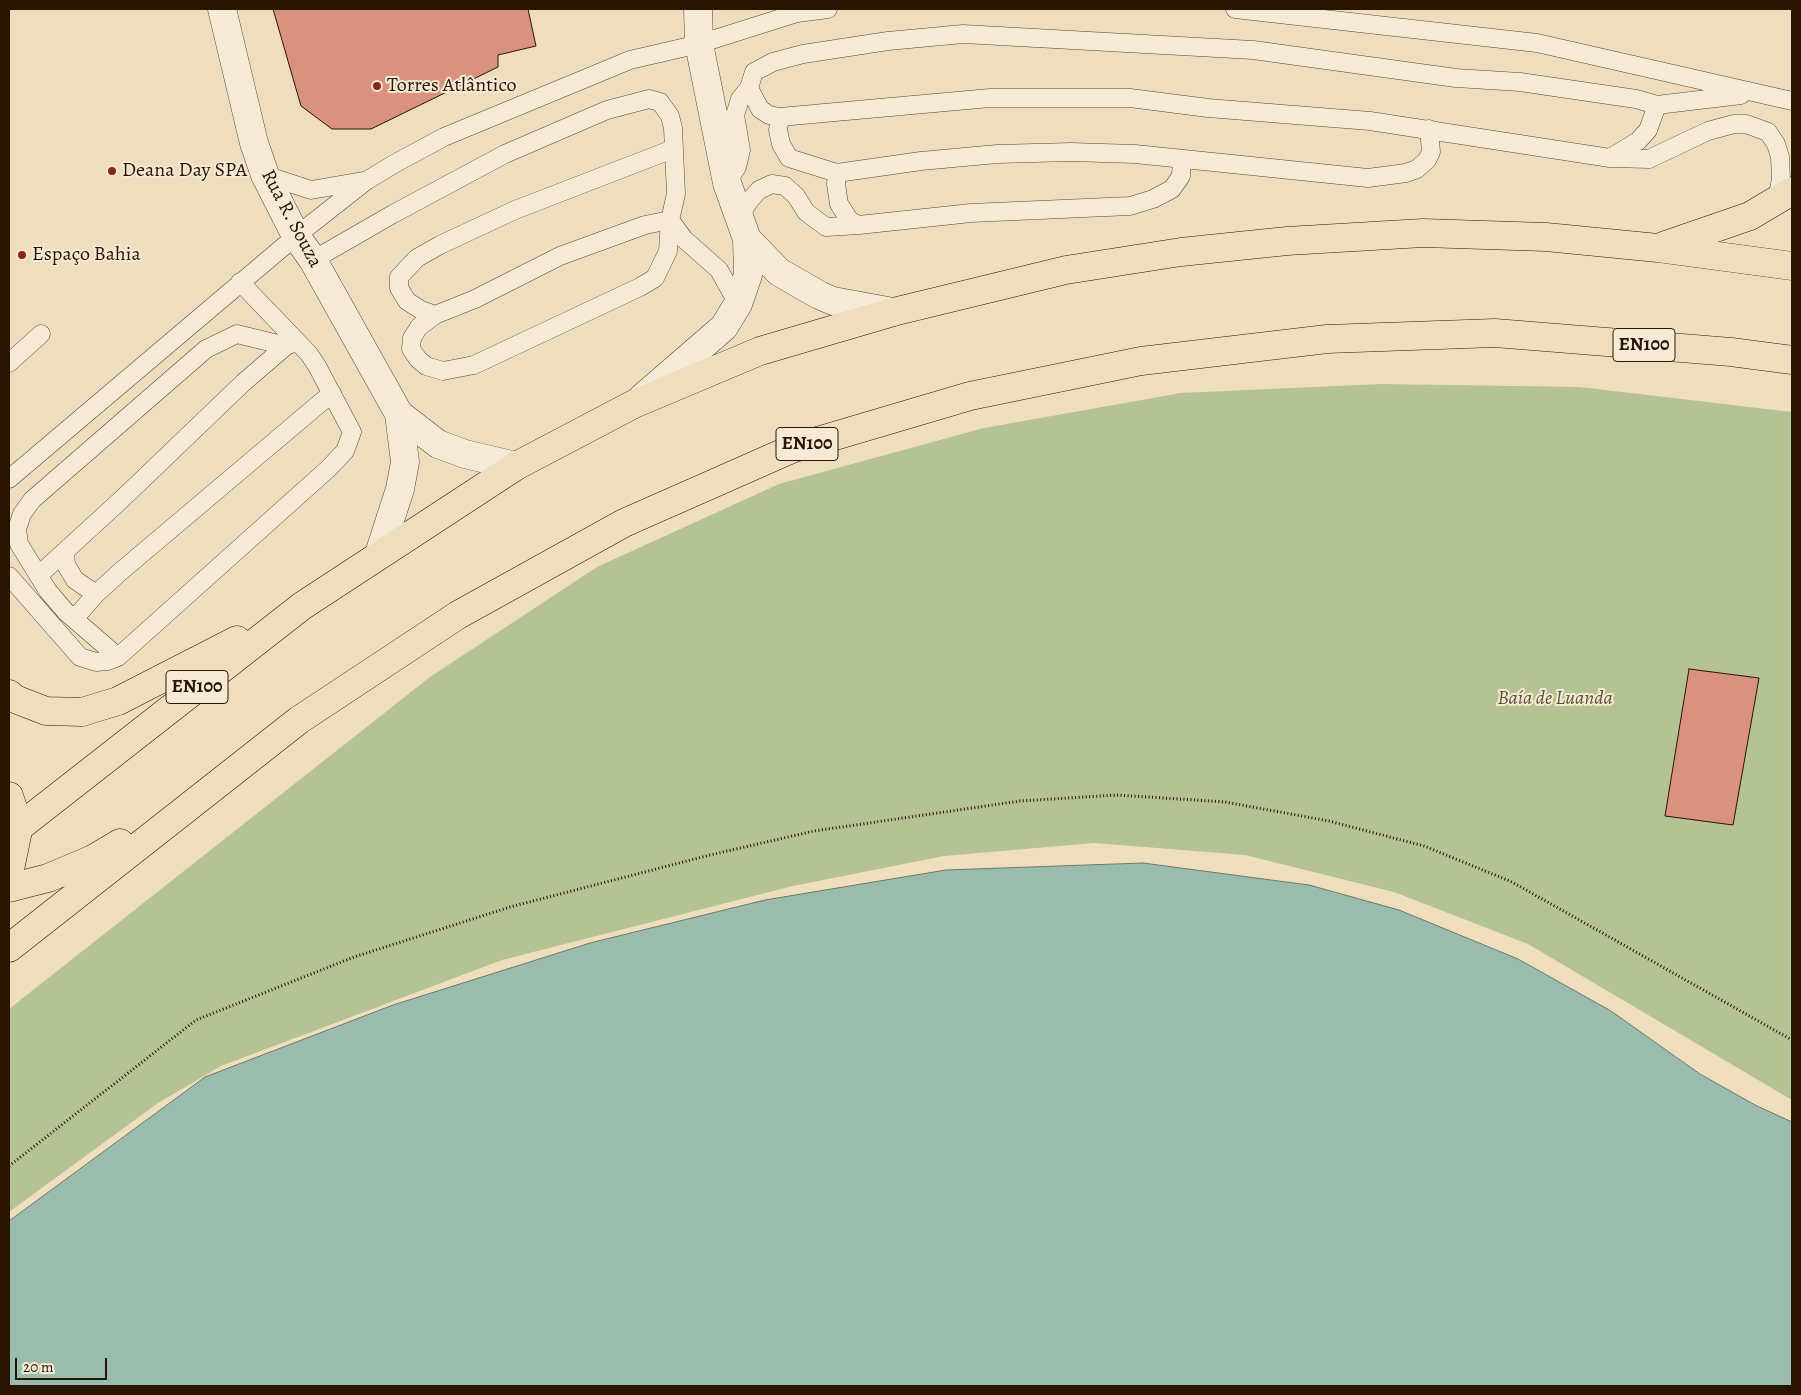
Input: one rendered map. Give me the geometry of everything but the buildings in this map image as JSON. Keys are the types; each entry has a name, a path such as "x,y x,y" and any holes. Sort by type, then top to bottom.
{"main road":[{"path":"1658,248 1750,216 1785,196"},
{"name":"EN100","path":"14,830 302,606 516,466 634,404 760,351 893,312 1066,270 1182,252 1287,242 1423,233 1546,237 1658,248 1792,266"},
{"name":"EN100","path":"9,948 299,720 458,615 624,524 794,448 970,396 1141,361 1326,339 1495,333 1731,352 1792,360"},
{"path":"9,694 16,699 46,711 82,712 127,696 302,606"},
{"path":"9,888 48,878 93,859 204,794"},
{"path":"9,796 14,830 9,874"}],"street":[{"name":"Rua R. Souza","path":"222,9 254,143 265,175 296,236 313,260 399,414"},
{"path":"634,404 724,328 738,304 748,274 744,232 727,183 699,44 698,9"},
{"path":"744,232 779,272 819,295 833,300 893,312"},
{"path":"399,414 438,444 465,454 516,466"},
{"path":"379,554 400,489 405,462 399,414"}],"lane":[{"path":"9,479 240,282 366,181 444,137 567,84 630,60 699,44 797,13 828,9"},
{"path":"1235,9 1537,43 1792,101"},
{"path":"727,183 737,167 741,150 736,115 740,99 749,88 754,72 773,62 795,56 888,41 963,34 1253,50 1456,78 1540,84 1636,99 1657,105 1754,93"},
{"path":"749,88 760,108 769,115 780,117 990,98 1068,96 1130,98 1208,108 1305,115 1429,129 1610,158 1649,159 1708,131 1734,124 1746,124 1768,132 1776,144 1780,157 1781,178 1785,196"},
{"path":"313,260 393,214 505,154 607,110 636,101 650,99 660,102 670,116 674,128 673,149 676,194 670,220 668,251 655,278 640,287 474,365 443,370 426,366 418,359 412,349 412,338 420,327 435,315 475,299 560,256 645,225 670,220"},
{"path":"1610,158 1638,141 1648,130 1657,105"},
{"path":"780,117 778,130 781,144 789,158 837,173 921,161 997,154 1071,152 1135,154 1368,178 1390,176 1416,169 1427,160 1431,152 1429,129"},
{"path":"435,315 420,310 407,301 399,288 399,277 417,258 440,245 515,210 673,149"},
{"path":"744,232 744,209 758,190 772,184 785,186 796,196 806,212 826,227 859,226 971,213 1130,206 1153,199 1172,189 1180,176 1182,159"},
{"path":"837,173 836,184 839,204 850,221 859,226"},
{"path":"265,175 311,190 366,181"},
{"path":"670,220 684,239 720,270 738,304"},
{"path":"9,576 80,657 96,662 118,658 329,468 345,451 352,432 309,354 292,344 240,282"},
{"path":"9,363 41,334"},
{"path":"118,658 74,620 48,591 19,544 17,529 22,514 32,500 206,349 237,334 292,344"},
{"path":"39,575 122,499 244,382 292,344"},
{"path":"74,620 96,594 332,393"},
{"path":"65,551 66,565 74,580 96,594"}],"path":[{"path":"9,1166 196,1020 354,957 510,907 710,855 814,831 1020,801 1117,795 1225,802 1329,822 1424,846 1512,882 1688,979 1791,1040"}],"green space":[{"name":"Baía de Luanda","path":"1381,384 1580,387 1792,412 1792,1100 1528,944 1394,892 1245,855 1094,843 944,856 793,886 502,960 221,1066 158,1103 9,1212 9,1009 430,677 597,567 779,484 984,428 1181,393"}],"shaded area":[{"path":"1143,863 1309,885 1399,910 1518,959 1611,1011 1700,1074 1755,1105 1792,1122 1792,1386 9,1386 9,1221 205,1077 393,1005 590,943 765,900 946,870"}],"place":[{"name":"Torres Atlântico","path":"377,86"},
{"name":"Deana Day SPA","path":"112,171"},
{"name":"Espaço Bahia","path":"22,255"}]}
